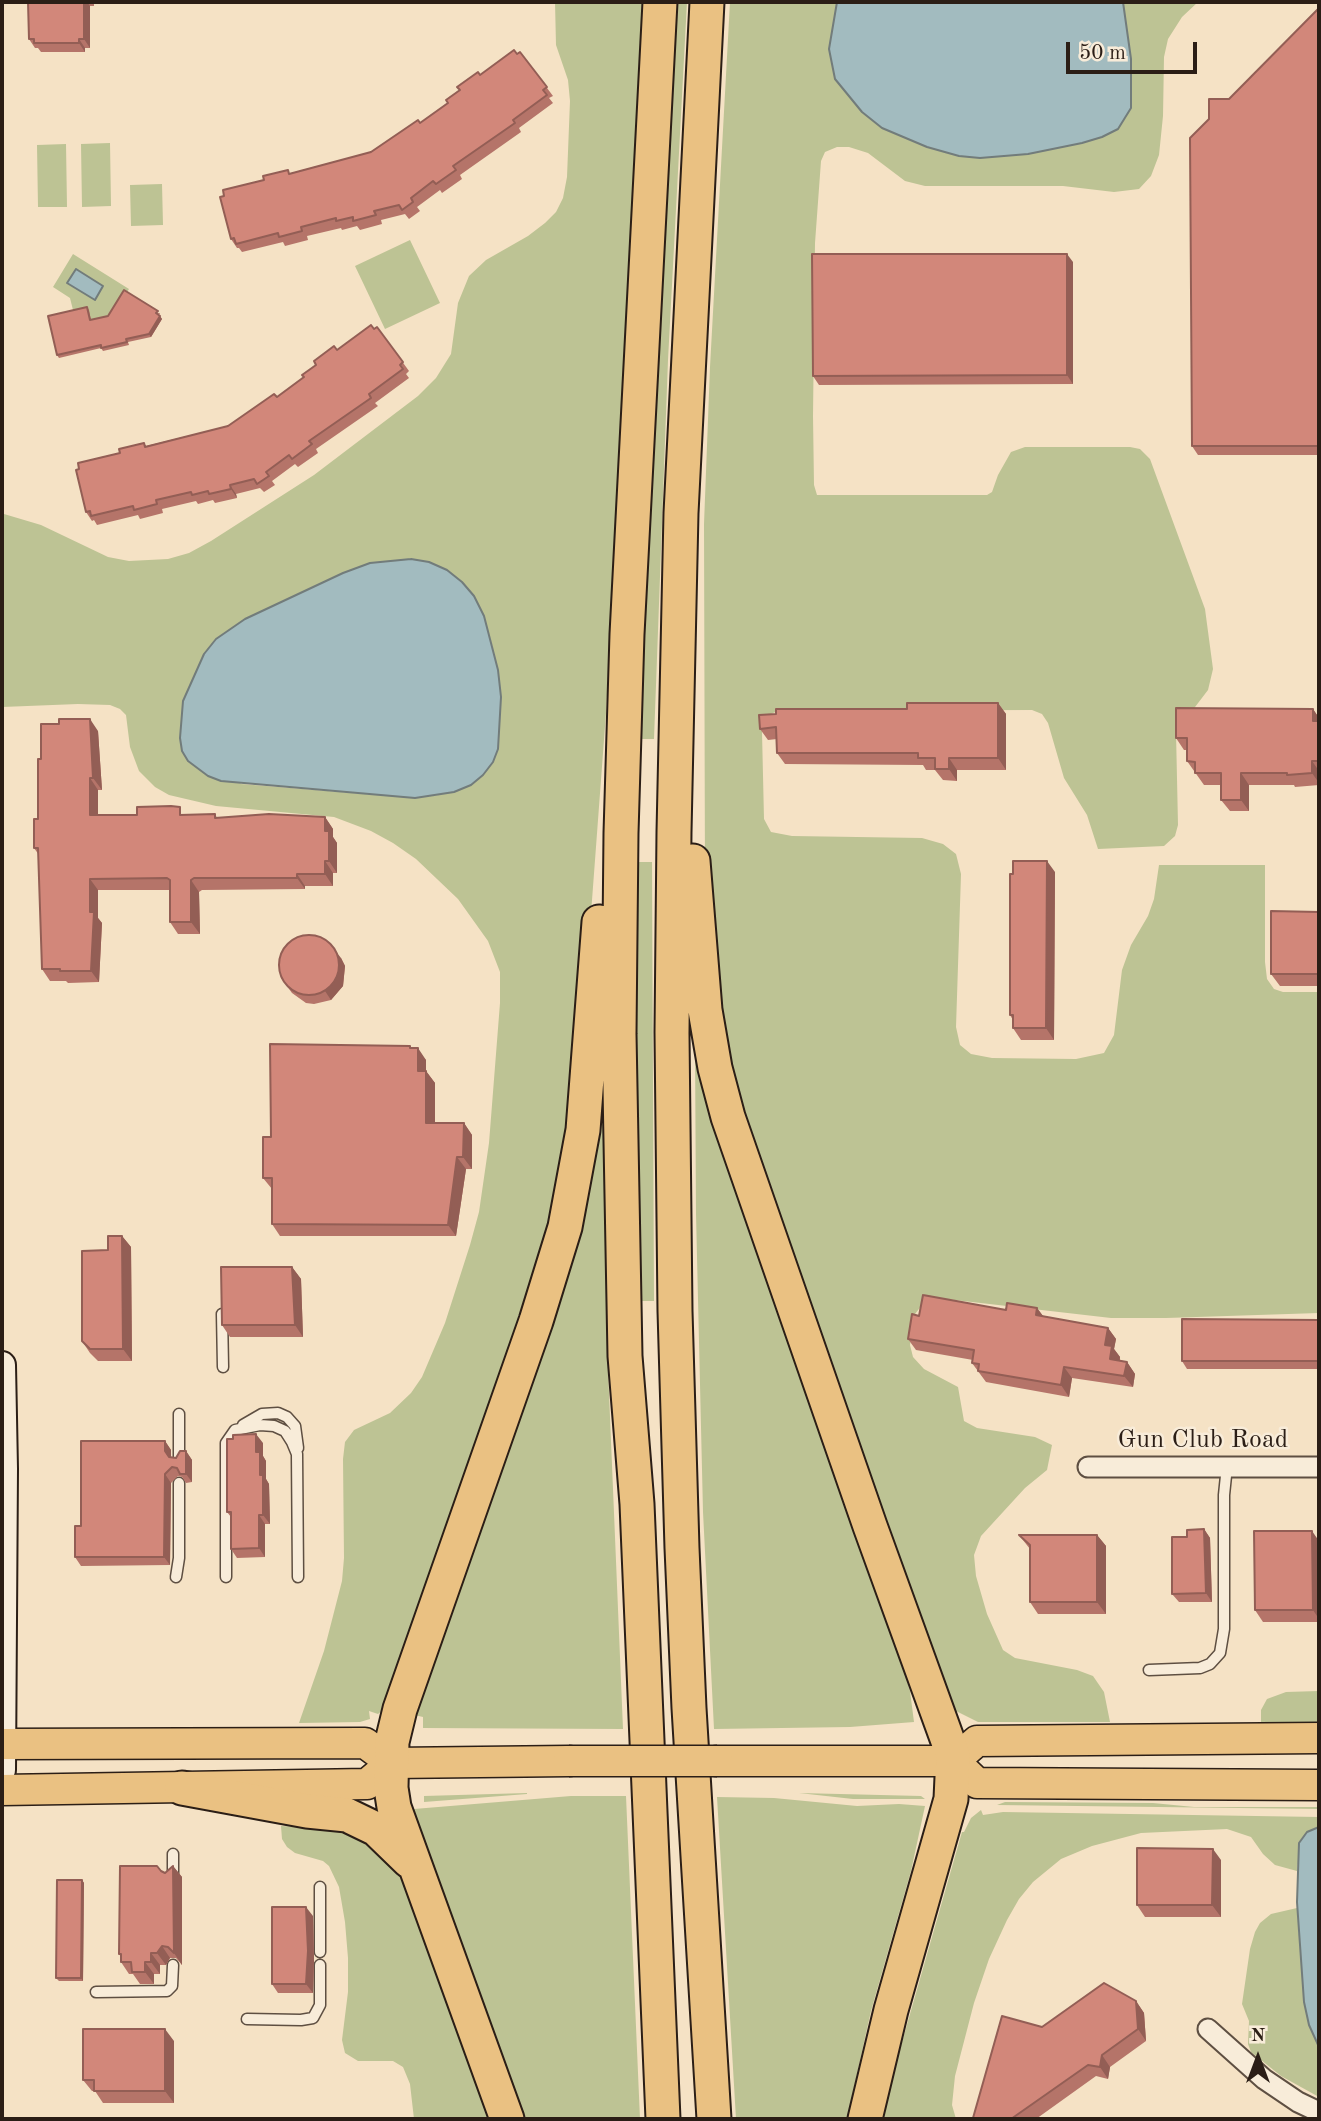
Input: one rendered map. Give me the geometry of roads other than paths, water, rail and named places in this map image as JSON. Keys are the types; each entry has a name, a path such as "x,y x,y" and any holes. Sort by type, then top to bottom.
{"highway":[{"path":"660,2 627,634 620,915 625,1356 637,1504 663,2119"},
{"path":"707,2 686,395 678,635 672,1006 676,1364 688,1695 713,2119"},
{"path":"507,2119 393,1802 393,1737 397,1716 544,1298 571,1202 584,1119 605,845 627,634"},
{"path":"678,635 701,974 707,1026 718,1081 743,1164 870,1526 951,1746 954,1761 951,1799 891,2010 865,2119"},
{"path":"182,1788 353,1817 393,1843 416,1869"}],"main road":[{"path":"2,1365 2,1770"},
{"path":"2,1744 365,1743 392,1763 954,1761 977,1741 1319,1738"},
{"path":"954,1761 977,1783 1319,1786"},
{"path":"2,1790 367,1784 392,1763"}],"street":[{"path":"2,1389 3,1383"},
{"name":"Gun Club Road","path":"1088,1467 1319,1466"},
{"path":"1208,2029 1264,2079 1298,2102 1319,2112"}],"lane":[{"path":"222,1303 223,1367"},
{"path":"179,1413 179,1460"},
{"path":"226,1577 225,1447 229,1436 239,1428 266,1425 281,1429 292,1442 298,1463 298,1577"},
{"path":"1149,1670 1206,1667 1220,1653 1224,1629 1224,1495 1227,1466"},
{"path":"176,1577 179,1558 179,1483"},
{"path":"173,1854 173,1877"},
{"path":"320,1887 320,1952"},
{"path":"96,1992 166,1992 172,1986 173,1965"},
{"path":"247,2019 313,2018 320,2005 320,1965"}],"water":[{"path":"837,2 1123,2 1131,59 1131,108 1118,129 1102,137 1028,154 980,158 959,156 927,147 882,128 862,112 835,79 829,49"},
{"path":"76,269 103,286 95,300 67,283"},
{"path":"411,559 429,562 447,570 474,596 484,616 498,670 501,697 498,749 493,762 483,775 471,785 454,792 415,798 221,781 208,776 188,761 182,751 180,738 183,701 204,654 216,639 245,619 343,573 370,563"},
{"path":"1319,1827 1319,2047 1309,2025 1304,2002 1297,1902 1299,1843 1307,1832"}]}
